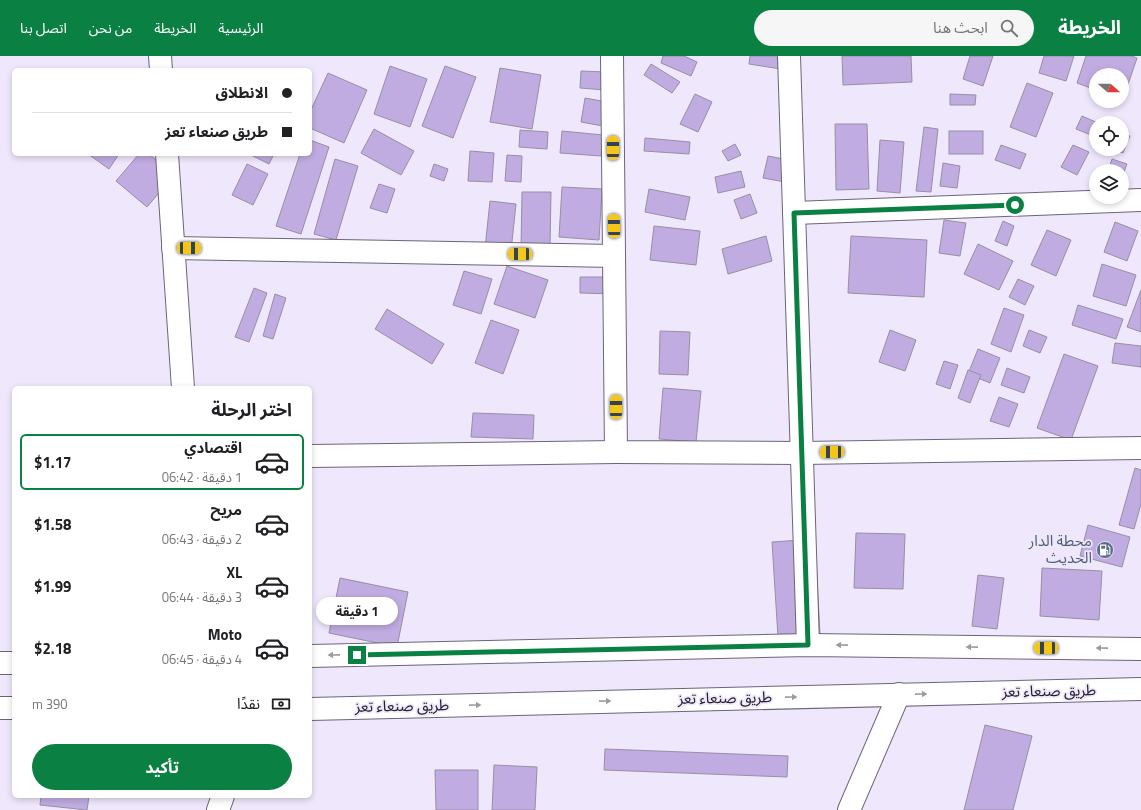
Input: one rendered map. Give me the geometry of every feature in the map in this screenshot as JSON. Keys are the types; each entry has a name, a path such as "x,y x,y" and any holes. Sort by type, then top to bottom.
{"main road":[{"path":"160,56 161,68"},
{"path":"612,56 616,452"},
{"path":"789,56 808,645"},
{"path":"167,156 183,386"},
{"path":"794,213 1141,200"},
{"path":"173,248 614,256"},
{"path":"312,456 616,452 802,453 1141,448"},
{"path":"312,656 808,645 1141,649"},
{"path":"0,663 12,663"},
{"name":"طريق صنعاء تعز","path":"312,708 1141,689"},
{"path":"849,810 899,694"},
{"path":"0,708 12,708"},
{"path":"218,810 222,798"}],"building":[{"path":"663,56 684,56 697,62 691,76 661,63"},
{"path":"750,56 789,56 787,70 749,64"},
{"path":"842,56 911,56 912,82 843,85"},
{"path":"970,56 993,56 983,86 963,79"},
{"path":"1044,56 1074,56 1066,81 1039,73"},
{"path":"1086,56 1132,56 1137,58 1129,81 1129,68 1089,68 1089,87 1077,83"},
{"path":"651,64 680,82 672,93 644,75"},
{"path":"390,66 427,79 410,127 374,114"},
{"path":"445,66 476,77 453,138 422,126"},
{"path":"500,68 541,75 532,129 490,122"},
{"path":"581,71 607,72 605,90 580,88"},
{"path":"328,73 367,90 344,143 312,129 312,108"},
{"path":"1027,83 1053,93 1036,137 1010,127"},
{"path":"695,94 712,102 698,132 680,124"},
{"path":"950,94 976,95 975,105 950,105"},
{"path":"585,98 624,105 619,129 581,122"},
{"path":"1082,116 1089,119 1089,134 1076,129"},
{"path":"835,124 867,124 869,189 836,190"},
{"path":"924,127 938,129 931,192 916,191"},
{"path":"374,129 414,151 401,175 361,153"},
{"path":"520,130 548,132 547,149 519,147"},
{"path":"562,131 603,135 601,156 560,153"},
{"path":"949,131 983,131 983,154 949,154"},
{"path":"645,138 690,142 689,154 644,151"},
{"path":"880,140 904,142 900,193 877,191"},
{"path":"312,141 329,147 301,234 276,226 299,156 312,156"},
{"path":"735,144 741,155 728,161 722,151"},
{"path":"1001,145 1026,154 1020,169 995,160"},
{"path":"1073,145 1089,152 1077,175 1061,167"},
{"path":"470,151 494,153 492,182 468,181"},
{"path":"507,155 522,156 521,182 505,181"},
{"path":"91,156 118,156 109,169"},
{"path":"137,156 151,156 174,175 147,207 116,181"},
{"path":"253,156 273,156 269,164"},
{"path":"768,156 800,162 796,184 763,178"},
{"path":"335,159 358,166 336,240 314,234"},
{"path":"1112,159 1127,164 1110,164"},
{"path":"943,163 960,166 957,188 940,186"},
{"path":"247,164 268,174 253,205 232,195"},
{"path":"434,164 448,169 444,181 430,176"},
{"path":"741,171 745,187 718,193 715,177"},
{"path":"379,184 395,189 387,213 370,208"},
{"path":"562,187 602,189 599,240 559,237"},
{"path":"649,189 690,197 685,220 645,212"},
{"path":"522,192 551,192 550,248 521,247"},
{"path":"750,194 757,213 741,219 734,200"},
{"path":"490,201 516,204 511,251 485,248"},
{"path":"944,220 966,223 960,256 939,253"},
{"path":"1003,221 1014,226 1007,246 995,241"},
{"path":"1115,222 1138,231 1127,261 1104,252"},
{"path":"654,226 700,231 696,265 650,260"},
{"path":"1047,230 1071,240 1056,276 1031,265"},
{"path":"766,236 772,261 728,274 722,249"},
{"path":"851,236 927,240 924,297 848,293"},
{"path":"978,244 1013,261 999,290 964,274"},
{"path":"1102,264 1136,275 1126,306 1093,296"},
{"path":"507,266 548,280 535,318 494,304"},
{"path":"464,271 492,279 481,314 453,305"},
{"path":"580,277 616,277 615,294 580,293"},
{"path":"1018,279 1034,286 1025,305 1009,297"},
{"path":"254,288 267,293 249,342 235,337"},
{"path":"1141,290 1141,332 1127,327"},
{"path":"275,294 286,298 273,339 263,336"},
{"path":"1078,305 1123,319 1116,339 1072,325"},
{"path":"1004,308 1024,315 1011,352 991,344"},
{"path":"387,309 444,344 432,364 375,329"},
{"path":"491,320 519,330 503,374 475,363"},
{"path":"890,330 916,340 905,371 879,362"},
{"path":"1029,330 1047,337 1040,353 1023,346"},
{"path":"660,331 690,332 688,375 659,374"},
{"path":"1115,343 1141,346 1141,367 1112,363"},
{"path":"978,349 1000,358 990,383 968,374"},
{"path":"1064,354 1098,366 1071,440 1037,428"},
{"path":"944,361 958,365 950,389 936,384"},
{"path":"1007,368 1030,377 1024,393 1001,385"},
{"path":"968,370 981,375 970,403 958,398"},
{"path":"663,388 701,391 696,442 659,439"},
{"path":"999,397 1018,404 1009,427 990,421"},
{"path":"473,413 534,415 533,439 471,437"},
{"path":"1135,468 1141,470 1141,504 1134,529 1119,525"},
{"path":"1088,525 1130,537 1122,567 1080,556"},
{"path":"856,533 905,534 903,589 854,588"},
{"path":"815,539 820,634 778,637 772,542"},
{"path":"1042,568 1102,571 1099,620 1040,616"},
{"path":"978,575 1004,578 997,629 972,626"},
{"path":"340,578 408,592 397,647 329,633"},
{"path":"985,725 1032,736 1013,810 964,810"},
{"path":"605,749 788,756 787,777 604,770"},
{"path":"494,765 537,767 535,810 492,810"},
{"path":"435,770 478,770 478,810 436,810"},
{"path":"41,798 89,798 87,810 40,805"}],"place":[{"name":"محطة الدار الحديث","path":"1105,550"}],"route":[{"path":"357,655 808,645 794,213 1015,205"}]}
